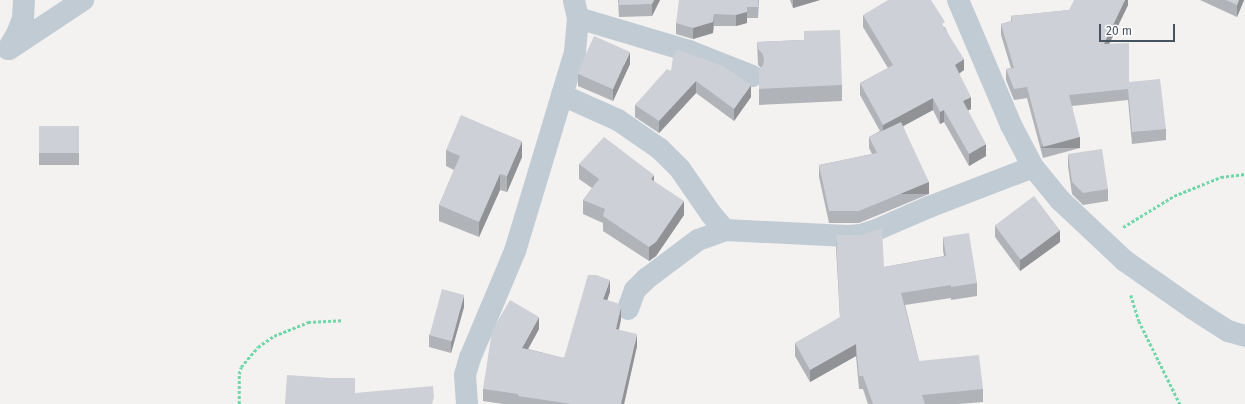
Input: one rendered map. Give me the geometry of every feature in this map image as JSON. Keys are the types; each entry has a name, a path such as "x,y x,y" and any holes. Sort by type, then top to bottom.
{"street":[{"path":"4,53 18,34 23,18 24,0"},
{"path":"4,53 83,0"},
{"path":"958,0 1011,125 1033,167 1060,200 1125,261 1192,308 1228,331 1245,336"},
{"path":"467,404 465,375 470,358 515,251 575,52 576,9 752,76"},
{"path":"562,95 618,120 660,149 680,169 711,214 725,230"},
{"path":"628,309 635,290 646,279 698,240 725,230 847,236 861,235 1033,167"}],"path":[{"path":"1102,240 1174,196 1221,177 1245,174"},
{"path":"1130,292 1140,321 1180,404"},
{"path":"239,404 239,374 241,367 258,347 274,336 308,322 342,320"}],"building":[{"path":"619,0 654,0 652,4 619,5"},
{"path":"679,0 758,0 758,7 747,7 747,12 736,15 714,14 713,22 693,28 676,23"},
{"path":"888,0 931,0 945,22 942,24 964,59 955,65 971,97 963,101 986,144 969,154 944,110 940,112 933,98 883,125 860,83 893,65 863,15"},
{"path":"1074,0 1125,0 1104,44 1129,43 1129,82 1160,79 1166,129 1132,132 1128,89 1069,95 1080,137 1043,147 1027,87 1014,89 1006,69 1014,68 1001,24 1012,21 1011,16 1069,10"},
{"path":"1226,0 1239,0 1237,5"},
{"path":"840,30 842,85 759,89 759,70 763,65 764,59 762,53 758,49 757,42 804,40 804,31"},
{"path":"594,36 630,52 613,89 577,73"},
{"path":"677,49 725,67 751,85 734,109 696,81 659,121 635,105 667,69 671,71 673,57"},
{"path":"461,115 522,141 507,176 500,174 479,222 439,205 460,156 446,150"},
{"path":"901,122 929,182 859,211 829,211 819,165 877,153 869,137"},
{"path":"39,126 79,126 79,153 39,153"},
{"path":"604,137 654,175 651,179 684,201 656,242 649,247 603,216 605,209 583,200 599,179 579,164"},
{"path":"1102,149 1108,189 1083,193 1072,182 1068,154"},
{"path":"1034,196 1060,230 1021,260 995,225"},
{"path":"882,228 884,267 946,256 943,237 969,233 977,283 951,287 951,285 901,293 919,361 979,355 983,389 922,395 925,404 873,404 863,376 859,376 856,344 810,370 795,343 840,317 836,235 862,235"},
{"path":"588,275 596,275 610,280 603,299 617,303 621,307 616,329 637,334 621,404 571,404 483,389 492,331 510,300 539,317 522,348 564,358"},
{"path":"442,289 464,295 452,341 430,335"},
{"path":"287,375 355,378 355,393 433,386 434,397 432,404 285,404"}]}
